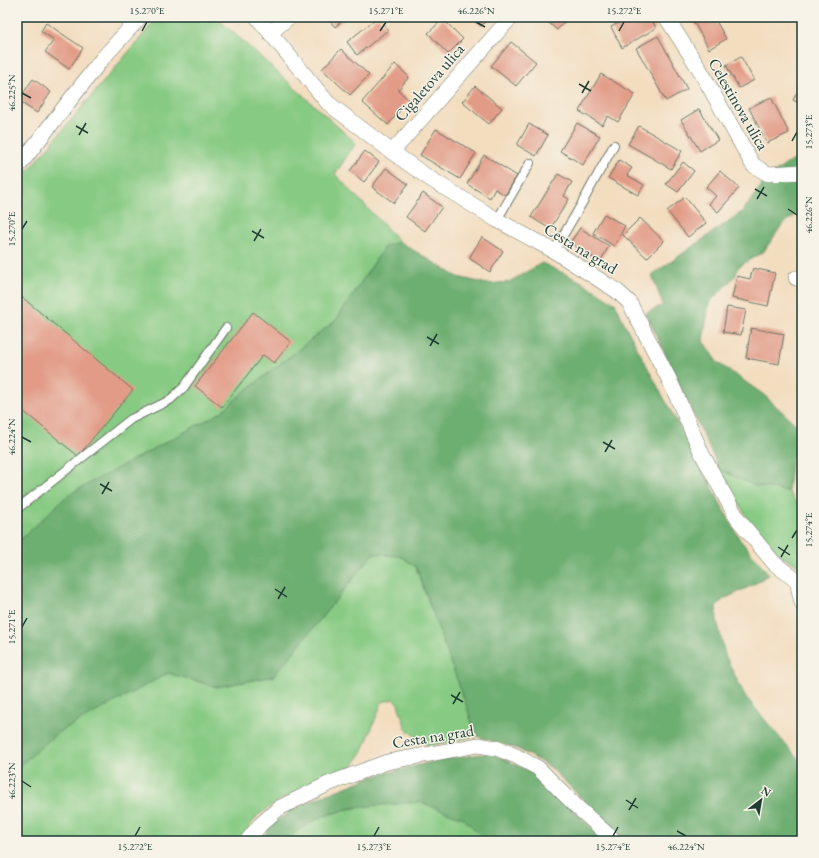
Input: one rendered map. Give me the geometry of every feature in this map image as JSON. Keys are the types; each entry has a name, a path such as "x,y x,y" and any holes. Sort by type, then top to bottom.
{"street":[{"path":"17,167 102,59 140,17"},
{"name":"Cesta na grad","path":"257,17 328,103 429,178 617,291 629,302 670,381 702,454 737,518 774,563 799,582"},
{"path":"270,33 289,17"},
{"name":"Cigaletova ulica","path":"392,152 511,17"},
{"name":"Celestinova ulica","path":"666,17 700,70 753,165 768,174 802,172"},
{"path":"799,582 802,603"},
{"name":"Cesta na grad","path":"247,841 260,825 279,808 328,784 387,762 478,746 496,748 516,756 538,768 576,806 615,841"}],"lane":[{"path":"554,252 614,145"},
{"path":"497,220 530,163"},
{"path":"17,509 131,419 170,400 184,387 226,328"}],"green space":[{"path":"158,17 216,17 356,143 335,174 400,242 385,246 336,320 243,393 220,413 68,495 17,543 17,184"},
{"path":"802,160 802,210 782,225 764,251 738,267 736,275 709,303 703,341 717,362 764,395 801,429 791,464 788,491 755,486 719,469 646,313 663,305 652,275 743,211 767,178 791,161"},
{"path":"400,242 458,277 487,284 509,282 542,263 582,282 615,303 627,329 740,540 769,574 753,585 724,599 716,606 717,620 725,655 745,696 802,764 802,841 625,841 550,767 518,749 476,736 467,707 416,567 402,557 374,553 274,676 217,687 168,673 57,733 17,768 17,543 68,495 220,413 243,393 336,320 385,246"},
{"path":"719,469 755,486 788,491 802,511 802,568 774,552 752,526"},
{"path":"374,553 402,557 416,567 467,707 476,736 428,746 406,729 398,704 394,699 382,702 363,751 350,769 280,800 257,816 240,841 17,841 17,768 57,733 168,673 217,687 274,676"},
{"path":"490,753 534,773 605,841 486,841 463,818 420,802 355,807 324,816 301,828 288,841 260,841 273,824 289,812 310,801 371,777 440,760"},
{"path":"420,802 463,818 486,841 288,841 296,832 313,820 343,810 374,805"}],"building":[{"path":"326,17 347,17 335,27"},
{"path":"378,17 388,30 357,55 347,42"},
{"path":"471,17 490,17 481,26"},
{"path":"542,17 569,17 557,30"},
{"path":"620,17 650,17 656,28 622,48 611,27 622,21"},
{"path":"691,17 714,17 726,39 709,49"},
{"path":"443,19 463,39 448,54 428,33"},
{"path":"46,23 83,48 69,69 45,52 54,40 41,31"},
{"path":"658,36 687,89 666,101 636,48"},
{"path":"511,42 536,62 516,86 491,66"},
{"path":"341,49 369,75 350,95 322,69"},
{"path":"741,57 754,80 739,88 726,65"},
{"path":"395,64 409,77 398,90 409,100 388,125 362,102"},
{"path":"601,74 635,94 618,122 608,116 602,125 579,111"},
{"path":"33,79 51,92 37,113 18,101"},
{"path":"802,82 802,105 793,100"},
{"path":"475,86 502,108 489,124 462,102"},
{"path":"771,97 789,133 767,143 749,108"},
{"path":"699,109 718,140 700,151 681,120"},
{"path":"577,123 600,136 583,165 560,151"},
{"path":"529,124 548,135 536,156 517,145"},
{"path":"639,126 682,151 671,169 628,144"},
{"path":"436,129 476,153 460,179 420,155"},
{"path":"365,151 379,162 364,182 350,171"},
{"path":"484,155 517,176 505,195 495,189 490,198 467,184"},
{"path":"619,160 632,168 627,175 644,185 638,195 608,178"},
{"path":"683,162 694,171 678,192 666,184"},
{"path":"386,168 408,184 394,203 372,187"},
{"path":"720,171 739,188 718,212 709,204 716,196 706,187"},
{"path":"558,174 572,182 564,196 569,199 550,229 531,217"},
{"path":"423,193 442,207 425,231 406,217"},
{"path":"685,197 706,223 688,237 667,211"},
{"path":"604,214 625,226 614,246 593,233"},
{"path":"640,218 664,241 647,258 623,235"},
{"path":"580,228 609,246 600,262 570,243"},
{"path":"482,237 503,251 490,272 469,258"},
{"path":"753,268 775,273 768,306 732,298 737,276 750,279"},
{"path":"17,293 133,390 78,456 17,406"},
{"path":"727,307 746,310 741,335 723,332"},
{"path":"253,312 291,342 274,363 263,355 222,407 195,386"},
{"path":"751,328 784,334 779,364 746,358"}]}
